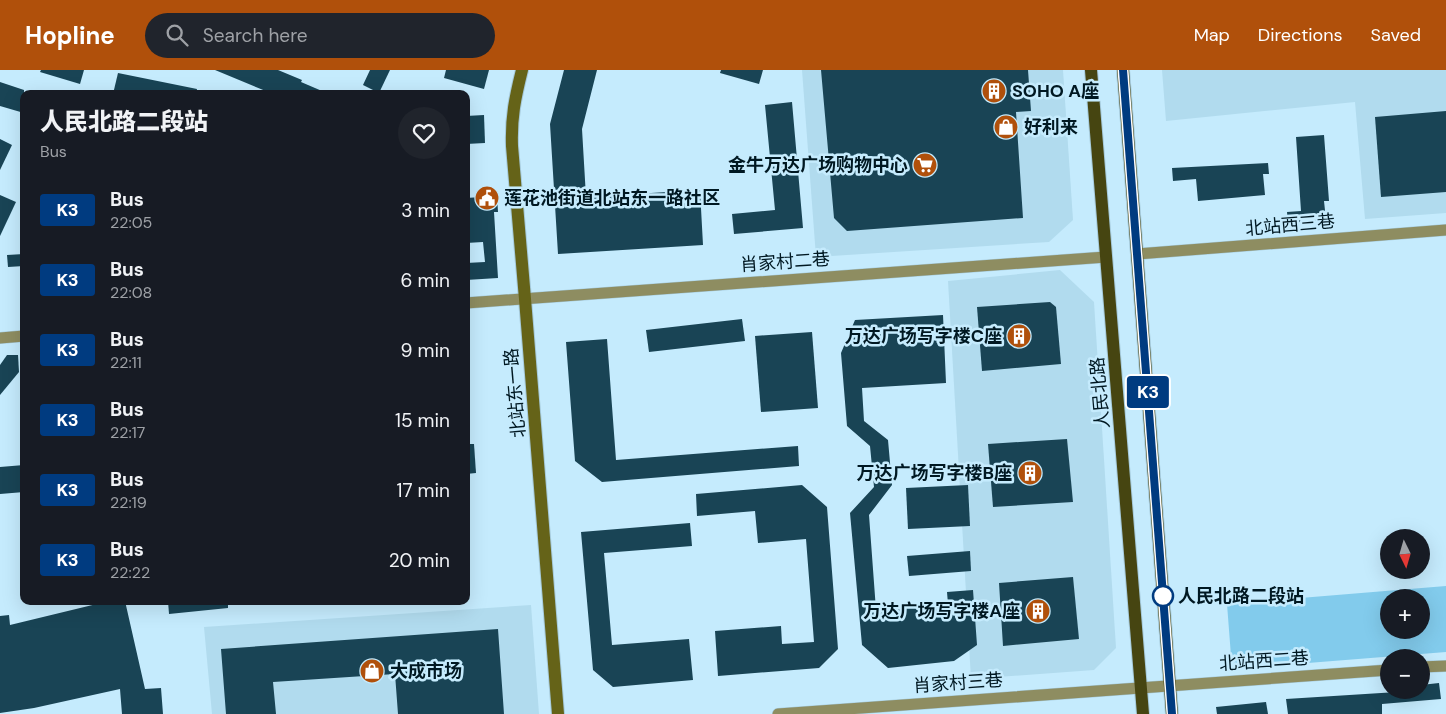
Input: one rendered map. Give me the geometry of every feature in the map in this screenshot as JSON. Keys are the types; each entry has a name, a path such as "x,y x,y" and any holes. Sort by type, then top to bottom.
{"main road":[{"name":"人民北路","path":"1091,70 1143,714"},
{"path":"1123,70 1172,714"}],"street":[{"name":"北站东一路","path":"522,70 511,122 512,146 526,299 558,714"},
{"name":"北站西三巷","path":"1137,254 1446,230"},
{"name":"肖家村二巷","path":"470,303 1106,256"},
{"path":"0,338 20,336"},
{"path":"1430,667 1446,666"},
{"name":"北站西二巷","path":"1141,688 1380,671"},
{"name":"肖家村三巷","path":"778,714 1141,688"}],"shaded area":[{"name":"金牛万达广场购物中心","path":"802,70 1063,70 1073,220 1049,242 816,257"},
{"path":"1162,70 1446,70 1446,213 1365,219 1355,102 1166,121"},
{"path":"1060,270 1094,302 1116,648 1094,670 971,679 948,281"},
{"path":"1446,586 1446,652 1430,653 1430,649 1380,649 1380,657 1232,669 1227,604 1380,591 1380,639 1430,639 1430,589 1410,589"},
{"name":"大成市场","path":"531,605 539,714 212,714 204,627"}],"building":[{"path":"41,70 84,70 80,84 40,72"},
{"path":"215,70 278,70 320,90 263,90"},
{"path":"370,70 390,70 380,90 373,90 363,85"},
{"path":"446,70 489,70 484,89 444,78"},
{"path":"564,70 597,70 582,129 586,197 700,190 703,245 558,254 550,124"},
{"path":"721,70 763,70 759,84 720,73"},
{"name":"金牛万达广场购物中心","path":"821,70 1028,70 1031,111 1016,112 1023,218 847,231 834,218"},
{"path":"118,73 197,89 197,90 114,90"},
{"path":"0,82 24,90 20,90 20,112 0,106"},
{"path":"792,102 803,228 734,234 732,214 775,210 765,105"},
{"path":"1446,111 1446,192 1381,197 1375,117"},
{"path":"484,115 485,143 470,144 470,116"},
{"path":"1324,135 1329,201 1324,201 1326,220 1288,223 1287,212 1301,211 1296,137"},
{"path":"0,139 12,145 0,170"},
{"path":"1268,163 1269,174 1263,174 1265,195 1198,201 1196,179 1173,181 1172,168"},
{"path":"0,195 16,202 0,236"},
{"path":"497,196 498,212 494,212 498,278 470,280 470,263 485,262 483,242 470,243 470,198"},
{"path":"20,254 20,266 8,267 7,255"},
{"name":"万达广场写字楼C座","path":"1050,302 1056,307 1061,364 982,371 977,307"},
{"path":"943,315 946,383 862,388 864,421 888,440 892,485 869,515 876,610 948,604 947,592 973,590 977,645 954,661 888,668 862,645 850,513 874,487 870,446 847,426 841,353 855,320"},
{"path":"742,319 745,341 649,352 646,330"},
{"path":"812,332 818,408 761,412 755,336"},
{"path":"607,339 616,460 798,446 799,466 602,482 575,461 566,342"},
{"path":"7,355 18,355 19,372 0,395 0,365"},
{"name":"万达广场写字楼B座","path":"1067,439 1073,502 993,507 988,444"},
{"path":"470,444 474,444 476,473 470,474"},
{"path":"20,465 20,492 0,494 0,467"},
{"path":"802,485 827,507 838,649 819,668 718,676 715,631 781,626 782,644 814,642 806,539 758,543 755,511 697,516 696,494"},
{"path":"968,485 970,526 908,529 906,488"},
{"path":"690,523 692,546 604,553 612,645 689,639 693,680 613,687 593,670 581,532"},
{"path":"970,551 971,571 909,576 907,556"},
{"name":"万达广场写字楼A座","path":"1073,577 1079,639 1003,646 999,583"},
{"path":"92,605 126,605 145,689 161,688 163,714 122,714 120,689 34,708 0,713 0,616 9,615 10,625"},
{"path":"168,605 228,605 228,608 169,614"},
{"path":"498,629 504,714 398,714 395,674 273,682 276,714 226,714 221,649"},
{"path":"1439,683 1441,699 1382,704 1382,714 1288,714 1286,699 1380,693 1380,699 1430,699 1430,684"},
{"path":"1266,702 1268,714 1217,714 1216,707"}],"bus line":[{"name":"K3","path":"1123,70 1172,714"}],"place":[{"name":"SOHO A座","path":"994,91"},
{"name":"好利来","path":"1006,127"},
{"name":"金牛万达广场购物中心","path":"925,165"},
{"name":"莲花池街道北站东一路社区","path":"487,198"},
{"name":"万达广场写字楼C座","path":"1019,336"},
{"name":"万达广场写字楼B座","path":"1030,473"},
{"name":"人民北路二段站","path":"1163,596"},
{"name":"万达广场写字楼A座","path":"1038,611"},
{"name":"大成市场","path":"372,671"}]}
